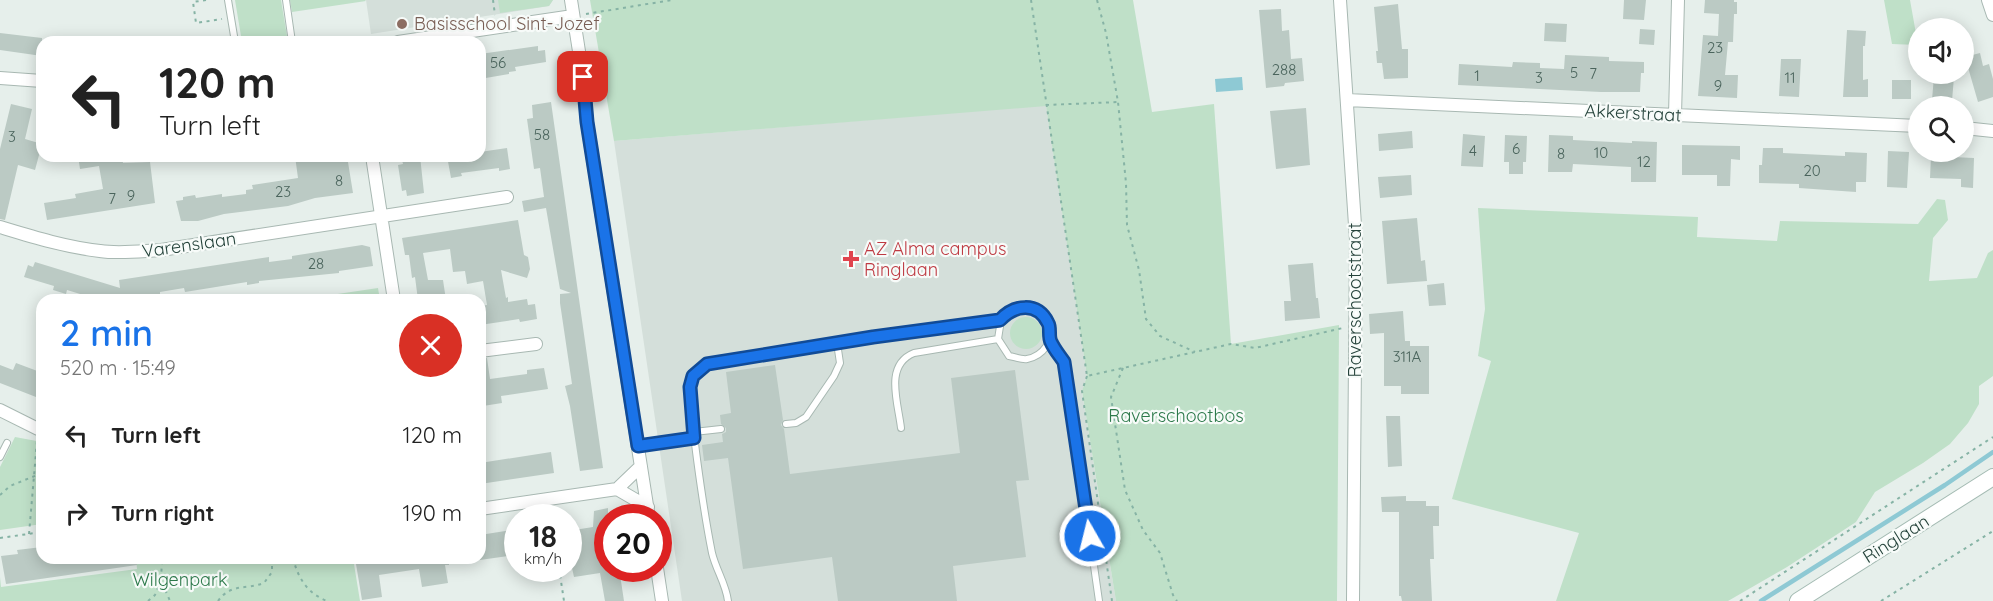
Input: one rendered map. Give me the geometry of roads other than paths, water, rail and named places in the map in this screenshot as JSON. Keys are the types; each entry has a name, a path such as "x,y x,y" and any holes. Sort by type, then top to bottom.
{"main road":[{"name":"Ringlaan","path":"1798,601 1993,477"}],"street":[{"path":"570,0 647,504"},
{"name":"Raverschootstraat","path":"1340,0 1356,240 1353,601"},
{"path":"1675,115 1678,0"},
{"path":"1988,0 1993,15"},
{"path":"438,36 573,16"},
{"path":"0,78 36,81"},
{"name":"Akkerstraat","path":"1347,100 1908,126"},
{"path":"1974,129 1993,131"},
{"path":"373,162 393,294"},
{"name":"Varenslaan","path":"0,226 58,244 101,252 130,252 161,250 507,197"},
{"path":"486,350 536,344"},
{"path":"0,410 36,427"},
{"path":"486,508 616,489 641,466"},
{"path":"616,489 637,504"},
{"path":"659,582 662,601"}],"lane":[{"path":"228,0 234,36"},
{"path":"286,0 291,36"},
{"path":"728,601 709,538 694,435 690,387 693,376 707,364 1000,320 1008,312 1024,306 1039,311 1049,324 1050,340 1064,362 1099,601"},
{"path":"1000,320 998,339 1009,356 1026,360 1041,354 1050,340"},
{"path":"901,428 894,372 904,357 914,353 998,339"},
{"path":"786,424 796,423 806,417 834,376 840,363 837,343"},
{"path":"638,446 722,429"},
{"path":"0,457 7,443"}],"water":[{"path":"1242,77 1243,90 1216,92 1215,79"}],"waterway":[{"path":"1761,601 1945,485 1993,452"}],"place":[{"name":"Basisschool Sint-Jozef","path":"402,24"},
{"name":"AZ Alma campus Ringlaan","path":"851,259"}],"park label":[{"name":"Raverschootbos","path":"1176,416"},
{"name":"Wilgenpark","path":"180,580"}]}
